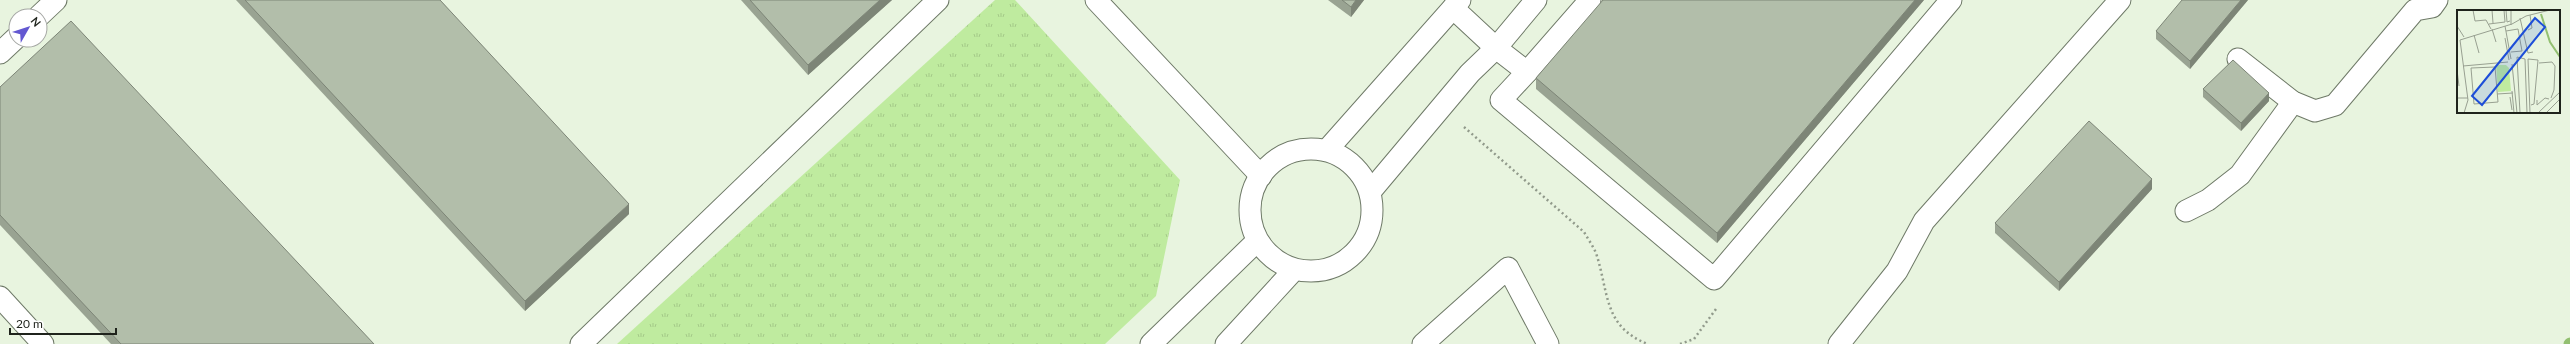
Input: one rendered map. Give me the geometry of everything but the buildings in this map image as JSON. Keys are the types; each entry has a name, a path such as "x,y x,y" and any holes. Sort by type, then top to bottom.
{"lane":[{"path":"48,8 56,0"},
{"path":"581,344 938,0"},
{"path":"1096,0 1261,176"},
{"path":"1370,192 1470,73 1496,48 1536,0"},
{"path":"1590,0 1501,100 1714,279 1951,0"},
{"path":"1839,344 1897,271 1924,221 2120,0"},
{"path":"2238,59 2293,102 2315,110 2335,105 2415,10 2430,2"},
{"path":"1327,150 1456,4 1496,48 1527,72"},
{"path":"0,53 8,46"},
{"path":"2186,211 2208,200 2240,175 2293,102"},
{"path":"1305,148 1327,150 1346,159 1356,169 1370,192 1373,211 1370,230 1361,246 1348,260 1325,270 1313,272 1294,270 1277,262 1257,241 1249,212 1250,198 1261,176 1268,166 1285,154 1305,148"},
{"path":"1151,344 1257,241"},
{"path":"1423,344 1508,268 1548,344"},
{"path":"1226,344 1294,270"},
{"path":"0,297 43,344"}],"path":[{"path":"1458,121 1584,232 1595,252 1604,292 1613,318 1624,332 1648,344"},
{"path":"1680,344 1694,339 1721,302 1714,279"}],"green space":[{"path":"995,0 1015,0 1180,180 1156,296 1105,344 617,344"}]}
